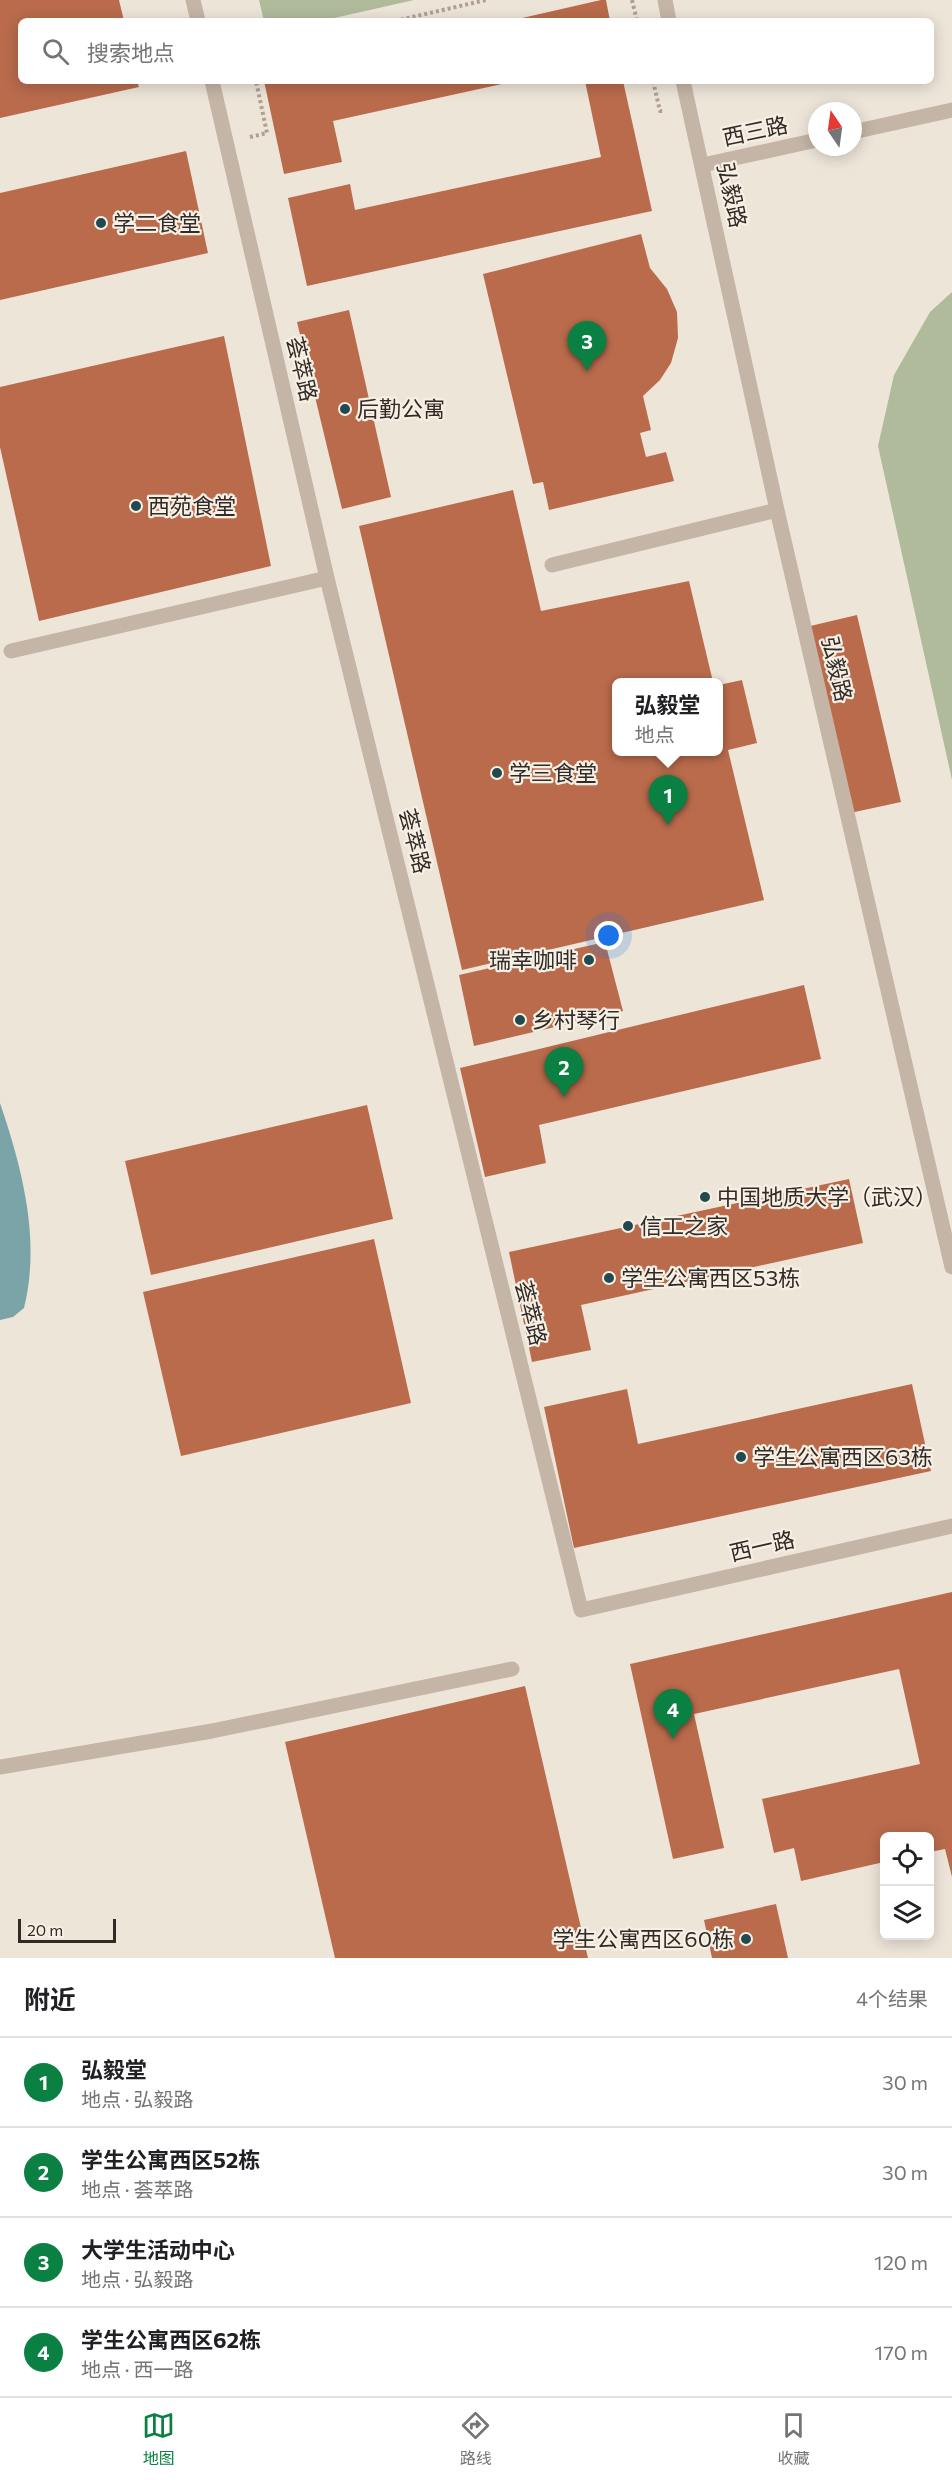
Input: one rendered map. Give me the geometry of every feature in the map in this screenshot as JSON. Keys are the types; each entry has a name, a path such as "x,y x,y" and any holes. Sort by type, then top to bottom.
{"street":[{"path":"193,0 197,18"},
{"path":"664,0 668,18"},
{"name":"荟萃路","path":"213,84 327,578 581,1610"},
{"name":"弘毅路","path":"684,84 777,510 952,1267"},
{"path":"862,130 952,110"},
{"name":"西三路","path":"703,165 808,142"},
{"path":"552,565 777,510"},
{"path":"11,651 327,578"},
{"name":"西一路","path":"581,1610 952,1526"},
{"path":"0,1767 212,1731 512,1669"}],"path":[{"path":"408,18 486,0"},
{"path":"632,0 636,18"},
{"path":"226,141 267,133 257,84"}],"green space":[{"path":"259,0 414,0 334,18 263,18"},
{"path":"952,292 952,780 878,446 894,375 930,312"}],"water":[{"path":"0,1103 22,1178 30,1230 31,1256 24,1308 13,1317 0,1320"}],"building":[{"path":"0,0 119,0 123,18 18,18 18,84 138,84 139,87 0,118"},
{"path":"606,0 609,18 522,18"},
{"path":"265,84 502,84 333,121 342,162 284,174"},
{"path":"586,84 624,84 652,211 307,286 288,198 350,184 355,210 601,157"},
{"name":"学二食堂","path":"186,151 208,253 0,300 0,193"},
{"path":"641,234 650,268 667,289 677,312 678,338 671,363 660,380 643,396 651,430 640,433 646,457 666,452 674,481 549,510 543,482 533,484 483,274"},
{"name":"后勤公寓","path":"349,310 391,497 342,509 297,322"},
{"name":"西苑食堂","path":"224,336 271,566 39,621 0,447 0,387"},
{"name":"学三食堂","path":"513,490 541,611 689,581 712,678 612,678 612,756 723,756 723,684 742,680 757,743 728,750 764,900 462,970 359,526"},
{"path":"857,615 901,802 850,813 806,627"},
{"path":"605,942 623,1011 474,1046 459,975"},
{"path":"804,985 821,1059 539,1125 546,1163 485,1177 460,1068"},
{"path":"367,1105 393,1219 151,1275 125,1161"},
{"name":"学生公寓西区53栋","path":"849,1179 863,1243 581,1305 591,1350 532,1362 509,1252"},
{"path":"374,1239 411,1403 181,1456 143,1292"},
{"name":"学生公寓西区63栋","path":"912,1384 931,1471 574,1548 544,1407 627,1389 638,1444"},
{"path":"952,1592 952,1877 945,1849 934,1851 934,1832 880,1832 880,1863 801,1881 794,1848 774,1853 762,1799 920,1764 899,1669 694,1714 724,1848 673,1859 630,1664"},
{"path":"525,1686 588,1958 335,1958 285,1742"},
{"name":"学生公寓西区60栋","path":"776,1904 788,1958 712,1958 704,1920"}],"place":[{"name":"学二食堂","path":"101,223"},
{"name":"大学生活动中心","path":"587,371"},
{"name":"后勤公寓","path":"345,409"},
{"name":"西苑食堂","path":"136,506"},
{"name":"学三食堂","path":"497,773"},
{"name":"弘毅堂","path":"668,825"},
{"name":"瑞幸咖啡","path":"589,960"},
{"name":"乡村琴行","path":"520,1020"},
{"name":"学生公寓西区52栋","path":"564,1097"},
{"name":"中国地质大学（武汉）","path":"705,1197"},
{"name":"信工之家","path":"628,1226"},
{"name":"学生公寓西区53栋","path":"609,1278"},
{"name":"学生公寓西区63栋","path":"741,1457"},
{"name":"学生公寓西区62栋","path":"673,1739"},
{"name":"学生公寓西区60栋","path":"746,1939"}]}
